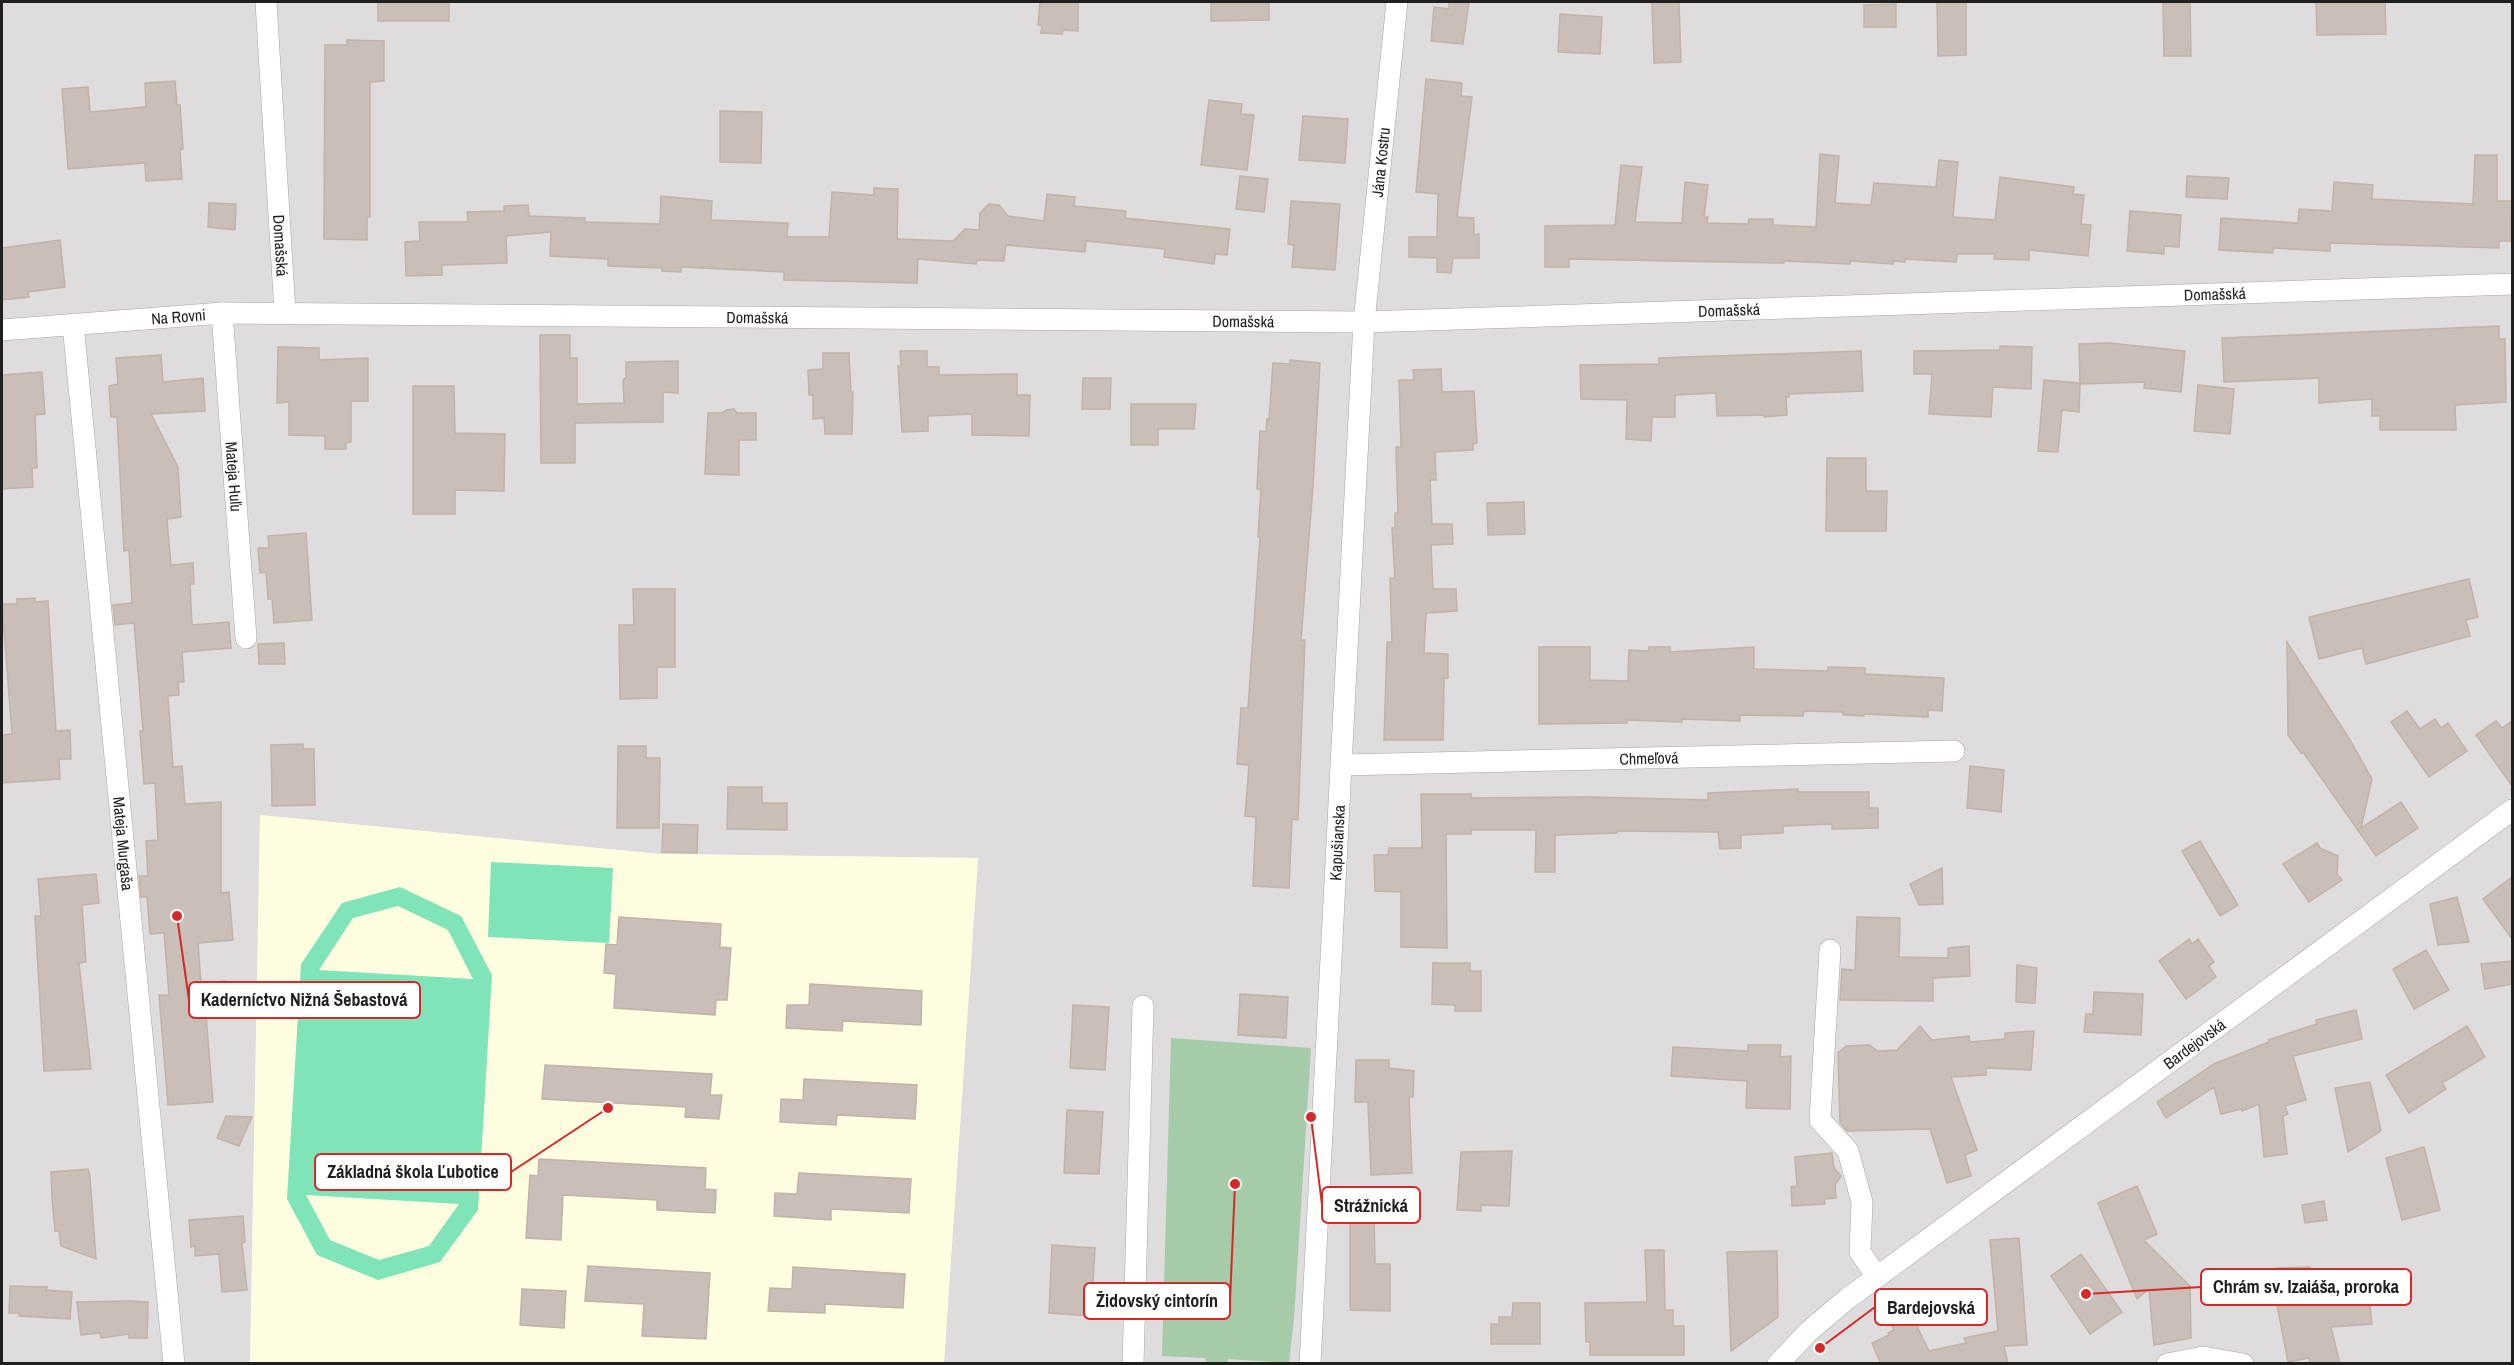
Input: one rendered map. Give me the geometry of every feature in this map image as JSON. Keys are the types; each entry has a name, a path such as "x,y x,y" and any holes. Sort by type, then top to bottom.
{"street":[{"name":"Domašská","path":"266,2 285,313 1364,322 2512,284"},
{"name":"Jána Kostru","path":"1364,322 1397,2"},
{"name":"Na Rovni","path":"2,330 222,313 285,313"},
{"name":"Mateja Huľu","path":"222,313 246,638"},
{"name":"Kapušianska","path":"1310,1364 1343,765 1364,322"},
{"name":"Mateja Murgaša","path":"73,324 174,1364"},
{"name":"Chmeľová","path":"1343,765 1954,751"},
{"name":"Bardejovská","path":"1778,1364 1808,1332 1877,1277 2512,810"},
{"path":"1830,950 1820,1120 1848,1151 1862,1202 1860,1252 1877,1277"},
{"path":"1133,1364 1143,1006"},
{"path":"2167,1364 2203,1357 2243,1364"}],"shaded area":[{"path":"2,2 2512,2 2512,1363 944,1363 978,858 659,854 260,815 250,1363 2,1364"},
{"path":"260,815 659,854 978,858 944,1363 250,1364"}],"green space":[{"path":"491,862 613,868 609,943 488,937"},
{"path":"400,887 461,916 492,975 478,1210 440,1262 378,1280 317,1255 287,1199 301,964 342,903","holes":["398,906 448,930 473,979 319,970 353,918","306,1195 459,1204 429,1246 379,1260 330,1240"]},
{"path":"1171,1038 1311,1048 1294,1319 1289,1363 1228,1359 1227,1363 1207,1363 1205,1358 1162,1356"}],"building":[{"path":"378,2 449,2 449,21 378,21"},
{"path":"1040,2 1078,2 1078,31 1063,30 1062,34 1041,33 1042,26 1038,25"},
{"path":"1211,2 1269,2 1269,20 1211,21"},
{"path":"1449,2 1469,2 1463,44 1431,41 1434,7 1449,9"},
{"path":"1652,2 1679,2 1681,62 1654,63"},
{"path":"1937,2 1966,2 1966,55 1938,56"},
{"path":"2163,2 2190,2 2191,56 2164,56"},
{"path":"2316,2 2385,2 2386,34 2317,35"},
{"path":"1896,4 1896,27 1864,27 1864,5"},
{"path":"1560,14 1602,17 1600,54 1558,52"},
{"path":"347,40 384,41 384,81 370,82 370,217 367,217 367,240 324,239 325,45 347,45"},
{"path":"1426,79 1462,83 1461,96 1472,97 1457,217 1474,218 1474,235 1479,234 1479,258 1453,258 1451,273 1437,272 1437,258 1409,257 1409,237 1437,237 1438,194 1416,192"},
{"path":"175,81 177,105 180,105 183,149 180,150 182,179 146,181 145,163 68,169 62,89 88,87 90,112 146,107 145,83"},
{"path":"1209,100 1242,104 1241,114 1254,115 1247,170 1201,165"},
{"path":"720,111 762,112 761,163 720,162"},
{"path":"1303,116 1348,119 1345,163 1299,160"},
{"path":"1820,154 1839,156 1835,203 1871,205 1874,183 1936,187 1939,160 1958,162 1953,217 1995,220 2000,177 2074,187 2073,194 2084,195 2081,224 2091,225 2088,256 2029,250 2029,260 1994,259 1995,254 1957,254 1956,262 1905,259 1905,262 1893,261 1893,264 1850,261 1850,264 1784,261 1784,263 1569,259 1569,267 1545,267 1545,226 1615,225 1621,165 1642,167 1635,222 1682,223 1685,182 1708,185 1704,217 1708,217 1707,223 1748,224 1749,219 1773,219 1773,225 1816,227"},
{"path":"2475,155 2497,155 2497,201 2512,201 2511,241 2499,241 2499,248 2330,243 2330,251 2273,248 2273,253 2219,250 2221,218 2298,223 2299,209 2332,211 2334,182 2373,185 2372,199 2473,204"},
{"path":"1240,176 1268,179 1264,212 1236,209"},
{"path":"2187,176 2229,178 2227,199 2186,197"},
{"path":"874,188 898,189 897,239 953,241 965,229 979,230 980,213 989,204 999,205 1008,216 1044,221 1047,194 1075,197 1074,206 1126,211 1125,218 1230,229 1227,255 1215,254 1214,264 1164,257 1165,249 1086,241 1085,252 1006,245 1004,261 977,260 976,264 918,259 917,283 784,280 784,272 681,267 681,272 662,271 662,268 608,266 608,259 550,256 551,232 506,236 507,263 442,265 442,275 406,276 405,242 420,241 419,222 468,222 467,212 504,211 504,206 528,205 529,216 585,218 585,222 660,224 661,196 712,201 711,220 788,223 787,237 829,237 832,192 874,195"},
{"path":"1291,201 1340,204 1335,270 1292,267 1294,245 1288,244"},
{"path":"209,203 236,204 235,230 208,227"},
{"path":"2130,211 2181,215 2179,247 2164,246 2164,254 2127,251"},
{"path":"60,240 65,287 28,292 29,297 2,300 2,248"},
{"path":"2499,326 2499,339 2505,339 2506,402 2455,405 2456,430 2380,430 2380,416 2372,416 2372,399 2319,403 2319,378 2224,382 2222,338"},
{"path":"540,335 570,335 570,358 577,358 577,404 624,403 623,380 626,377 626,362 678,361 678,393 663,392 663,422 575,423 575,463 541,463"},
{"path":"2109,343 2185,351 2181,392 2144,388 2145,382 2080,384 2079,412 2062,410 2058,452 2038,451 2044,380 2080,383 2079,344"},
{"path":"2000,346 2032,347 2031,389 1993,387 1991,417 1929,414 1932,374 1914,374 1914,351 2000,350"},
{"path":"278,347 319,348 319,360 368,358 368,401 351,401 351,442 346,443 346,449 325,449 325,436 289,435 289,402 277,403"},
{"path":"900,351 927,351 927,367 939,367 939,375 1017,374 1017,395 1030,395 1029,436 972,435 972,414 928,416 928,431 902,432 898,366 901,366"},
{"path":"1861,351 1863,391 1789,394 1789,397 1786,397 1787,415 1764,417 1764,415 1717,416 1716,393 1675,395 1675,417 1652,417 1651,441 1626,439 1627,400 1581,399 1580,365 1659,364 1659,358"},
{"path":"823,353 849,353 851,392 853,392 852,434 825,434 824,418 813,419 813,395 809,395 808,370 823,369"},
{"path":"161,355 163,382 203,378 205,411 151,414 178,467 181,517 167,519 171,565 193,563 194,584 190,584 192,625 229,622 231,648 182,652 184,682 178,682 179,695 168,696 173,767 182,766 185,804 221,802 221,893 229,892 233,940 198,943 201,983 225,981 227,1014 206,1015 213,1102 168,1105 159,995 169,995 164,933 150,934 147,897 141,897 139,876 148,876 146,841 158,840 155,783 144,784 140,731 143,731 134,623 115,625 113,605 132,603 129,550 124,551 117,417 111,417 109,386 118,384 116,358"},
{"path":"1290,360 1320,363 1301,640 1305,640 1298,820 1292,819 1289,888 1253,886 1256,817 1245,816 1249,765 1237,764 1241,708 1248,708 1260,537 1258,537 1261,489 1257,489 1260,431 1266,432 1267,419 1269,420 1273,363 1290,364"},
{"path":"1441,369 1442,392 1474,391 1477,443 1473,444 1473,450 1435,452 1436,480 1430,480 1432,524 1452,524 1453,544 1431,545 1433,589 1456,589 1457,611 1426,613 1424,653 1448,654 1448,678 1444,678 1443,740 1384,740 1387,642 1392,642 1390,578 1395,578 1392,528 1395,528 1395,513 1398,513 1396,447 1401,447 1399,380 1414,380 1413,370"},
{"path":"42,372 45,414 35,415 37,468 32,468 33,487 2,489 2,375"},
{"path":"1083,378 1111,378 1110,409 1082,409"},
{"path":"2198,385 2234,389 2230,434 2194,431"},
{"path":"413,386 454,386 455,433 505,434 504,491 455,490 455,514 413,514"},
{"path":"1131,404 1196,404 1194,429 1158,429 1158,445 1131,445"},
{"path":"734,409 737,413 756,413 756,440 739,440 739,475 705,474 708,413 722,413"},
{"path":"1827,458 1866,458 1866,491 1887,491 1886,531 1826,531"},
{"path":"1524,502 1525,534 1488,535 1487,503"},
{"path":"306,533 312,620 274,623 272,599 268,599 266,572 260,573 258,548 269,548 268,536"},
{"path":"2469,579 2478,617 2466,620 2470,636 2366,664 2362,648 2319,659 2309,617"},
{"path":"633,589 675,589 675,667 657,667 657,698 620,699 619,625 634,625"},
{"path":"35,598 35,602 48,601 56,731 70,730 71,759 59,759 60,779 2,783 2,735 12,734 2,604 17,604 17,599"},
{"path":"2287,642 2350,740 2372,779 2361,828 2401,802 2418,828 2376,856 2303,752 2301,753 2288,735"},
{"path":"284,643 285,664 259,664 258,644"},
{"path":"1539,647 1590,647 1590,680 1628,681 1629,650 1649,651 1649,647 1670,647 1670,652 1754,647 1754,669 1828,671 1828,667 1865,668 1865,674 1944,678 1942,711 1928,710 1928,717 1843,715 1843,712 1804,711 1803,716 1740,715 1740,721 1682,719 1682,722 1627,720 1627,723 1539,724"},
{"path":"2407,711 2420,729 2435,719 2441,728 2448,723 2467,751 2429,777 2391,722"},
{"path":"2496,721 2502,728 2512,721 2512,786 2476,735"},
{"path":"303,744 303,749 314,749 315,805 272,806 271,745"},
{"path":"618,746 646,746 646,758 660,758 659,828 617,828"},
{"path":"1970,766 2004,770 2001,812 1967,808"},
{"path":"728,787 762,787 762,803 787,803 787,830 727,829"},
{"path":"1798,789 1798,792 1869,792 1869,808 1878,808 1878,828 1832,829 1832,824 1783,826 1783,833 1741,835 1741,848 1720,849 1718,832 1617,831 1617,833 1555,835 1555,872 1535,872 1536,830 1471,830 1471,834 1446,834 1447,948 1401,947 1401,892 1375,891 1374,855 1388,855 1389,848 1422,848 1421,794 1471,794 1471,798 1590,797 1708,800 1708,793"},
{"path":"663,824 698,825 697,853 662,852"},
{"path":"2200,841 2238,905 2220,916 2182,851"},
{"path":"2317,843 2320,848 2338,856 2337,874 2342,880 2309,902 2283,864"},
{"path":"1942,868 1943,904 1919,905 1910,884"},
{"path":"96,874 99,903 82,905 86,962 79,963 91,1069 44,1071 35,916 41,916 38,879"},
{"path":"2512,877 2512,939 2483,899"},
{"path":"2457,897 2469,942 2438,945 2430,904"},
{"path":"619,917 721,924 720,947 731,948 727,1000 716,1000 715,1015 614,1008 616,974 604,973 606,944 617,945"},
{"path":"1857,917 1900,918 1899,957 1948,958 1948,948 1969,946 1970,976 1933,978 1933,1001 1840,1000 1842,969 1855,970"},
{"path":"2189,939 2192,944 2198,939 2214,962 2209,966 2216,977 2186,999 2159,961"},
{"path":"2426,950 2449,990 2414,1009 2393,969"},
{"path":"2512,961 2512,984 2485,989 2481,964"},
{"path":"1433,963 1470,963 1470,971 1481,971 1481,1011 1455,1011 1455,1005 1432,1004"},
{"path":"2017,965 2037,968 2035,1003 2016,1002"},
{"path":"810,984 922,991 921,1025 843,1021 842,1031 786,1028 787,1005 809,1005"},
{"path":"2094,992 2143,994 2141,1035 2084,1032 2086,1014 2093,1014"},
{"path":"1240,994 1288,997 1286,1038 1238,1035"},
{"path":"1073,1005 1109,1007 1105,1070 1070,1068"},
{"path":"2356,1010 2362,1039 2293,1056 2306,1100 2285,1106 2288,1114 2283,1116 2287,1154 2264,1157 2259,1104 2242,1111 2241,1109 2221,1114 2214,1087 2166,1118 2157,1102 2214,1064 2269,1042 2268,1040 2317,1024 2316,1020"},
{"path":"1920,1026 1932,1040 1969,1036 1970,1042 2005,1039 2005,1033 2034,1031 2031,1070 1986,1068 1986,1075 1951,1077 1977,1150 1965,1155 1971,1176 1947,1183 1930,1129 1847,1131 1840,1123 1838,1053 1846,1046 1869,1045 1878,1051 1897,1050"},
{"path":"2467,1026 2485,1057 2442,1083 2446,1089 2409,1113 2386,1075"},
{"path":"1748,1045 1781,1045 1780,1057 1791,1056 1790,1109 1746,1108 1747,1081 1671,1076 1673,1047 1748,1051"},
{"path":"1356,1060 1389,1060 1389,1068 1414,1071 1413,1097 1409,1097 1412,1173 1371,1175 1368,1102 1355,1102"},
{"path":"545,1065 712,1074 710,1095 722,1095 719,1119 685,1117 686,1107 542,1099"},
{"path":"804,1079 917,1085 915,1119 837,1115 836,1125 780,1122 781,1099 803,1100"},
{"path":"2370,1082 2381,1131 2348,1152 2335,1088"},
{"path":"1067,1110 1103,1112 1099,1174 1064,1173"},
{"path":"226,1116 252,1117 239,1146 217,1138"},
{"path":"2424,1147 2440,1210 2402,1220 2386,1158"},
{"path":"1512,1151 1509,1206 1481,1205 1481,1211 1457,1210 1461,1152"},
{"path":"1832,1153 1834,1168 1841,1176 1835,1185 1836,1198 1824,1199 1825,1204 1792,1206 1791,1187 1797,1186 1795,1157"},
{"path":"539,1159 706,1168 705,1189 716,1190 715,1213 657,1210 657,1200 563,1195 561,1240 526,1238 530,1175 538,1176"},
{"path":"88,1169 96,1259 61,1246 59,1231 55,1231 52,1198 51,1172"},
{"path":"799,1173 911,1179 909,1213 831,1209 831,1220 774,1216 775,1193 797,1194"},
{"path":"2137,1186 2157,1234 2144,1240 2190,1286 2191,1338 2154,1345 2149,1289 2137,1299 2098,1203"},
{"path":"2324,1201 2327,1220 2305,1223 2302,1205"},
{"path":"1350,1211 1374,1214 1375,1264 1390,1264 1390,1311 1350,1310"},
{"path":"243,1216 245,1242 242,1243 247,1290 222,1292 219,1254 195,1256 195,1246 191,1247 189,1220"},
{"path":"2019,1238 2027,1345 2004,1346 2008,1364 1881,1364 1872,1343 1894,1330 1891,1324 1911,1314 1929,1351 1966,1343 1964,1338 1998,1331 1990,1240"},
{"path":"1052,1245 1095,1248 1091,1316 1049,1313"},
{"path":"1645,1250 1664,1250 1665,1310 1673,1310 1673,1326 1684,1326 1684,1355 1590,1355 1590,1342 1586,1342 1585,1303 1647,1302"},
{"path":"1777,1251 1778,1317 1731,1351 1727,1252"},
{"path":"2081,1254 2122,1312 2090,1334 2051,1276"},
{"path":"588,1266 710,1273 706,1339 642,1336 644,1304 585,1301"},
{"path":"793,1267 905,1274 903,1308 825,1304 825,1313 768,1311 770,1288 792,1289"},
{"path":"2310,1267 2310,1277 2314,1281 2307,1302 2369,1297 2372,1324 2331,1327 2340,1364 2310,1364 2309,1358 2288,1362 2275,1295 2276,1268"},
{"path":"10,1286 47,1287 46,1290 72,1292 70,1319 19,1316 19,1313 9,1313"},
{"path":"522,1289 566,1291 564,1328 520,1325"},
{"path":"77,1302 148,1302 147,1338 129,1338 129,1334 101,1338 100,1333 81,1335"},
{"path":"1513,1303 1540,1303 1540,1344 1491,1344 1491,1324 1499,1324 1499,1317 1512,1317"}],"place":[{"name":"Kaderníctvo Nižná Šebastová","path":"177,916"},
{"name":"Základná škola Ľubotice","path":"608,1108"},
{"name":"Strážnická","path":"1311,1117"},
{"name":"Židovský cintorín","path":"1235,1184"},
{"name":"Chrám sv. Izaiáša, proroka","path":"2086,1294"},
{"name":"Bardejovská","path":"1820,1348"}]}
